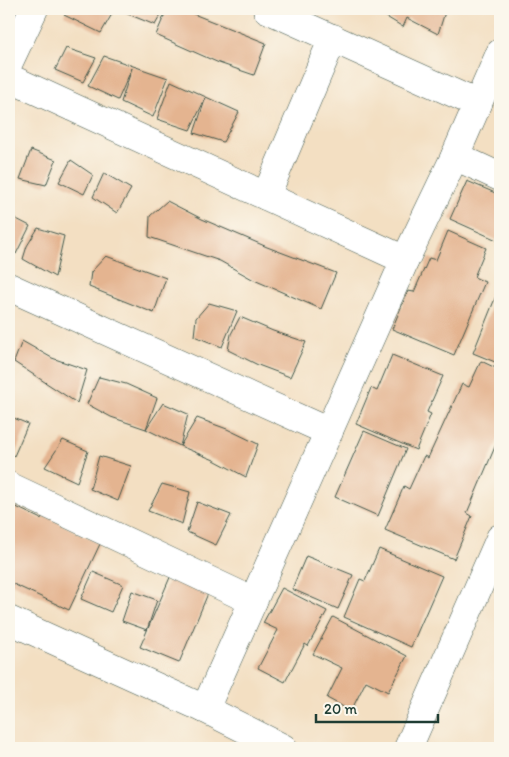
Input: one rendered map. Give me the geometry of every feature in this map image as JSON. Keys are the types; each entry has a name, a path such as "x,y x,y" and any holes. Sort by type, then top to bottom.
{"street":[{"path":"9,62 34,9"},
{"path":"267,9 478,104"},
{"path":"266,196 332,38"},
{"path":"205,709 405,260 455,156 500,53"},
{"path":"9,78 405,260"},
{"path":"455,156 500,177"},
{"path":"9,287 329,432"},
{"path":"9,486 253,601"},
{"path":"408,748 500,538"},
{"path":"9,620 205,709 283,748"}],"building":[{"path":"68,9 104,9 112,14 101,33 64,15"},
{"path":"125,9 164,9 155,25 123,12"},
{"path":"167,9 181,9 266,43 254,75 219,63 156,35"},
{"path":"376,9 446,9 438,34 407,18 403,27"},
{"path":"66,48 96,58 83,82 55,70"},
{"path":"104,56 168,78 153,117 121,102 132,68 118,100 88,86"},
{"path":"171,81 206,97 190,130 157,119"},
{"path":"206,97 239,112 223,142 194,133"},
{"path":"31,150 56,160 46,185 20,179"},
{"path":"71,160 93,175 84,194 59,182"},
{"path":"104,173 131,189 117,213 93,197"},
{"path":"467,181 500,195 499,241 450,219"},
{"path":"167,201 202,219 267,247 336,273 321,309 254,280 220,261 149,237 150,216"},
{"path":"9,215 30,226 16,254 9,251"},
{"path":"38,228 64,236 55,277 23,259 27,246"},
{"path":"448,231 486,248 474,277 485,282 454,355 392,329 408,291 414,292 429,258 436,260"},
{"path":"106,256 166,278 154,313 89,287 91,272"},
{"path":"498,291 500,292 500,364 473,353"},
{"path":"209,303 237,311 222,347 194,336 196,318"},
{"path":"240,317 306,342 290,377 258,365 228,350 231,334"},
{"path":"22,341 52,358 87,370 77,403 14,362"},
{"path":"392,355 443,376 427,412 431,414 416,450 356,424 371,388 377,391"},
{"path":"481,361 500,370 500,435 467,513 472,516 454,559 385,530 404,486 409,489 424,456 428,458 462,384 469,387"},
{"path":"99,377 126,384 157,398 146,429 111,417 87,404"},
{"path":"163,403 188,414 180,446 146,429"},
{"path":"9,416 28,424 14,456 9,453"},
{"path":"197,418 227,429 258,444 246,477 214,460 180,446"},
{"path":"364,431 406,449 378,516 335,497"},
{"path":"63,440 88,451 77,482 45,467"},
{"path":"99,456 131,466 118,501 90,489"},
{"path":"162,484 190,492 182,524 148,511"},
{"path":"197,502 231,515 216,545 187,532"},
{"path":"10,504 41,519 42,514 100,544 69,610 9,582"},
{"path":"379,549 442,576 411,647 344,617 360,579 365,581"},
{"path":"306,556 353,575 338,609 292,589"},
{"path":"93,572 123,585 111,612 81,599"},
{"path":"171,575 209,591 179,663 140,647"},
{"path":"282,588 327,611 308,646 305,644 285,682 258,668 278,630 263,623"},
{"path":"132,591 157,600 147,630 122,621"},
{"path":"333,617 407,656 388,692 366,681 351,711 327,698 342,668 313,654"}]}
